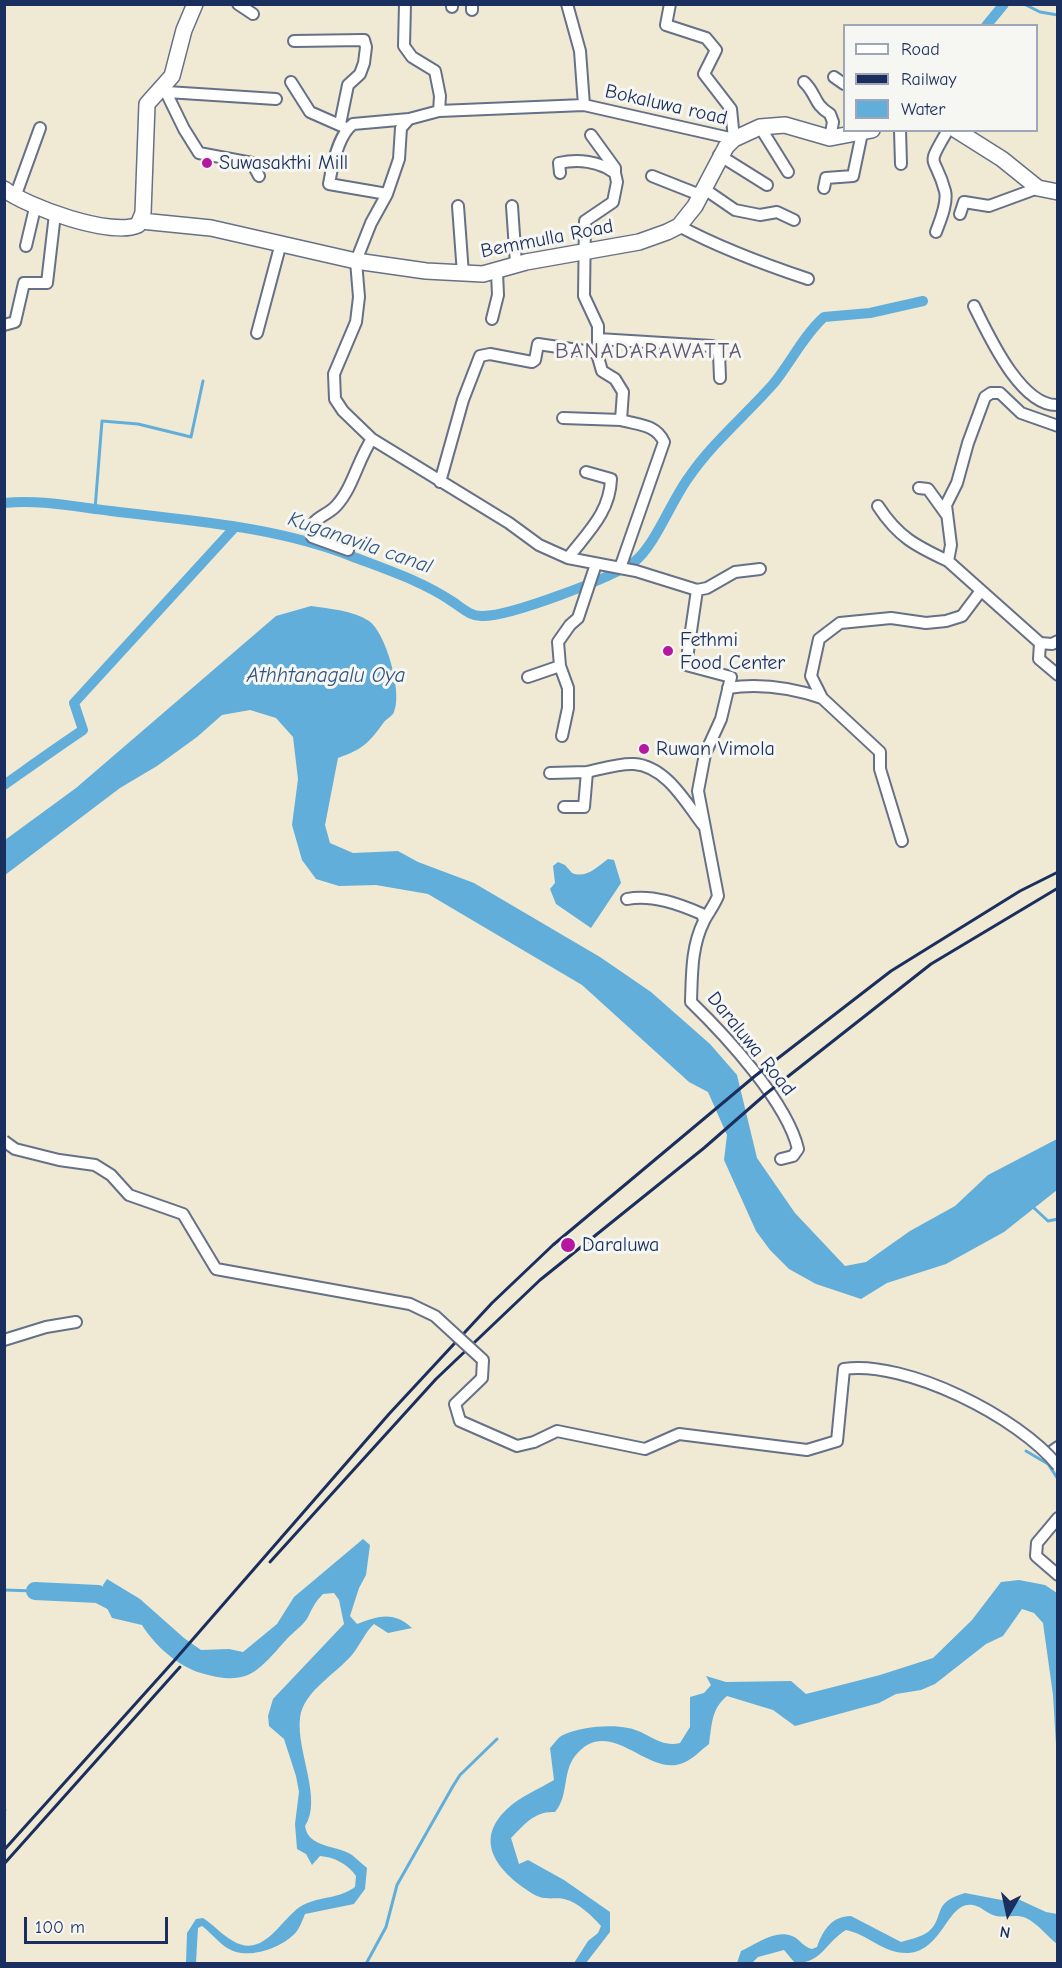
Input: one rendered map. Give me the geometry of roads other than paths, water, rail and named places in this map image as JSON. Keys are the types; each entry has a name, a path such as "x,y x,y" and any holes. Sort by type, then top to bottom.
{"street":[{"path":"165,89 172,75 184,30 195,4"},
{"path":"238,4 253,14"},
{"path":"405,4 404,46 412,57 435,71 444,111"},
{"name":"Bokaluwa road","path":"567,4 580,51 584,105 734,139"},
{"path":"670,4 666,26 706,38 716,50 704,74 731,109 734,139"},
{"path":"294,41 364,40 366,47 364,63 360,74 348,86 344,126 329,184 387,194"},
{"path":"834,77 843,83"},
{"path":"291,82 309,112 344,126 364,121 409,119 444,111 584,105"},
{"path":"804,82 813,90 820,108 830,114 833,122 830,138"},
{"path":"165,89 188,138 199,153 252,163 259,176"},
{"path":"141,221 145,119 152,95 165,89 276,99"},
{"path":"409,119 401,128 399,159 387,194 371,223 356,261 359,297 356,322 334,374 335,399 343,411 372,439 539,545 568,558 620,568 697,590 707,588 735,572 760,569"},
{"path":"808,279 754,261 709,242 679,226 720,155 734,139 760,127 785,125 830,138 867,132 852,176 826,178 824,188"},
{"path":"760,127 788,172"},
{"path":"10,193 40,128"},
{"path":"900,132 901,164"},
{"path":"936,232 946,192 932,164 932,156 947,132"},
{"path":"959,132 1002,159 1038,188 1058,192"},
{"path":"591,135 615,168 617,182 614,202 585,221 584,296 598,326 598,353 603,371 615,379 623,392 621,420"},
{"path":"720,155 767,185"},
{"path":"560,173 559,163 581,161 598,164 615,172"},
{"path":"652,176 701,191 735,210 759,215 777,212 794,220"},
{"path":"960,214 964,202 989,206 1038,188"},
{"name":"Bemmulla Road","path":"10,193 35,208 114,227 132,228 141,221 211,228 356,261 463,273 497,272 516,264 639,243 679,226"},
{"path":"458,206 463,273"},
{"path":"512,206 516,264"},
{"path":"26,246 35,208"},
{"path":"4,325 15,322 24,283 47,283 55,214"},
{"path":"257,333 281,243"},
{"path":"492,319 498,295 497,272"},
{"path":"974,306 999,354 1032,398 1046,405 1058,405"},
{"path":"598,339 712,346 719,353 720,378"},
{"path":"440,482 464,400 480,356 490,354 532,362 535,360 538,344 598,353"},
{"path":"948,561 951,545 946,505 957,483 968,443 985,397 991,393 1000,393 1021,412 1058,426"},
{"path":"564,418 621,420 651,427 660,433 664,442 620,568"},
{"path":"348,550 312,537 310,529 313,522 336,507 372,439"},
{"path":"568,558 606,508 611,488 611,479 586,472"},
{"path":"920,488 928,489 946,514"},
{"path":"878,506 892,528 914,544 948,561 980,592 1040,643 1052,644 1058,641"},
{"path":"562,736 568,708 568,688 560,666 558,642 578,618 596,564"},
{"path":"697,590 686,665 731,677 728,688 751,684 802,692 822,698"},
{"path":"902,842 884,783 880,752 822,698 811,676 819,639 840,623 891,618 926,623 946,621 962,616 980,592"},
{"path":"1040,643 1039,659 1058,675"},
{"path":"528,677 560,666"},
{"name":"Daraluwa Road","path":"728,688 721,718 705,754 698,791 718,896 712,912 704,920 693,953 691,1002 709,1019 778,1102 796,1138 798,1149 793,1156 781,1159"},
{"path":"550,772 587,772 634,764 654,772 672,784 705,827"},
{"path":"564,807 584,807 587,772"},
{"path":"627,899 643,896 688,908 702,914 704,920"},
{"path":"4,1141 15,1149 59,1160 95,1165 111,1175 129,1195 183,1214 216,1269 410,1304 435,1316 483,1360 482,1378 455,1404 460,1421 517,1446 534,1442 557,1431 645,1449 679,1434 807,1450 837,1441 844,1369 861,1366 933,1383 1014,1427 1048,1454 1058,1466"},
{"path":"4,1340 46,1327 76,1322"},
{"path":"1048,1454 1058,1447"},
{"path":"1058,1518 1037,1543 1036,1556 1058,1575"}],"water":[{"name":"Athhtanagalu Oya","path":"311,606 348,612 369,621 387,650 395,678 394,712 365,744 354,752 338,758 325,825 330,843 353,853 398,851 418,862 474,883 600,957 651,992 710,1044 737,1075 757,1158 795,1213 845,1266 866,1262 910,1231 955,1206 988,1175 1057,1139 1057,1190 1004,1232 946,1264 887,1283 861,1299 816,1284 789,1269 770,1250 756,1231 724,1160 727,1135 708,1092 689,1082 582,985 428,894 376,885 339,886 316,879 302,860 292,825 298,779 293,737 276,718 250,710 222,715 197,737 157,766 120,788 5,875 5,840 76,788 276,616"},
{"path":"608,859 614,860 621,883 591,928 556,904 550,889 555,883 553,866 558,862 565,865 572,873 582,874 591,871"},
{"path":"363,1539 370,1545 366,1575 350,1616 357,1624 379,1617 392,1617 412,1628 388,1633 374,1624 348,1659 308,1699 300,1718 300,1731 311,1802 310,1815 305,1826 307,1833 317,1842 352,1855 367,1868 365,1889 354,1904 305,1914 298,1929 291,1937 277,1946 260,1952 244,1953 231,1950 202,1926 198,1928 196,1963 186,1963 187,1933 196,1919 203,1918 233,1941 244,1945 254,1945 264,1941 303,1905 343,1894 355,1887 356,1876 345,1865 320,1856 312,1865 306,1854 297,1849 295,1824 299,1792 296,1776 284,1739 269,1726 268,1716 273,1699 344,1624 339,1600 334,1593 323,1594 304,1623 267,1661 250,1674 230,1678 201,1673 184,1666 160,1647 142,1625 112,1618 105,1604 103,1585 107,1579 140,1599 201,1650 229,1649 243,1652 277,1624 294,1597"},
{"path":"1019,1580 1045,1585 1057,1593 1057,1761 1053,1695 1043,1623 1034,1613 1022,1609 1003,1636 986,1644 935,1684 921,1690 896,1694 879,1703 795,1726 773,1710 727,1696 715,1712 709,1744 683,1763 669,1765 656,1762 615,1743 602,1741 588,1745 575,1756 571,1763 562,1799 555,1812 535,1816 511,1838 519,1864 528,1860 564,1880 610,1912 610,1932 586,1963 574,1963 601,1926 574,1903 560,1898 533,1894 510,1877 494,1857 491,1834 496,1822 517,1801 554,1780 550,1748 563,1735 586,1728 621,1727 635,1730 666,1743 680,1743 690,1727 690,1697 704,1693 711,1685 706,1676 726,1682 791,1681 806,1694 880,1675 933,1658 972,1620 1001,1582"},
{"path":"965,1893 1012,1902 1020,1900 1046,1912 1057,1914 1057,1944 1026,1918 997,1916 973,1905 957,1910 937,1936 918,1951 906,1953 890,1950 846,1930 811,1960 795,1963 784,1950 758,1957 752,1963 737,1963 741,1951 779,1934 792,1936 809,1948 817,1947 822,1935 833,1921 851,1916 901,1942 911,1939 928,1932 947,1901"}],"waterway":[{"path":"988,24 1004,4"},
{"path":"1024,4 1040,12 1058,15"},
{"name":"Kuganavila canal","path":"4,503 58,504 263,531 322,546 403,576 429,588 475,615 497,614 537,603 605,577 634,562 642,555 698,464 774,383 810,332 824,317 870,313 923,301"},
{"path":"95,509 102,421 138,424 191,437 203,381"},
{"path":"4,785 83,730 74,703 235,527"},
{"path":"1034,1208 1048,1221 1058,1219"},
{"path":"1026,1451 1048,1464 1058,1479"},
{"path":"4,1590 35,1591"},
{"path":"35,1591 98,1594 125,1608"},
{"path":"366,1964 386,1927 397,1885 453,1786 460,1775 497,1739"}],"railway":[{"path":"4,1850 173,1662 389,1414 492,1303 553,1245 755,1076 891,971 1020,891 1058,872"},
{"path":"270,1562 436,1379 540,1280 704,1148 767,1093 931,964 1058,888"},
{"path":"4,1864 180,1667"}],"place":[{"name":"Suwasakthi Mill","path":"207,163"},
{"name":"Fethmi Food Center","path":"668,651"},
{"name":"Ruwan Vimola","path":"644,749"},
{"name":"Daraluwa","path":"568,1245"}],"district":[{"name":"BANADARAWATTA","path":"649,352"}]}
